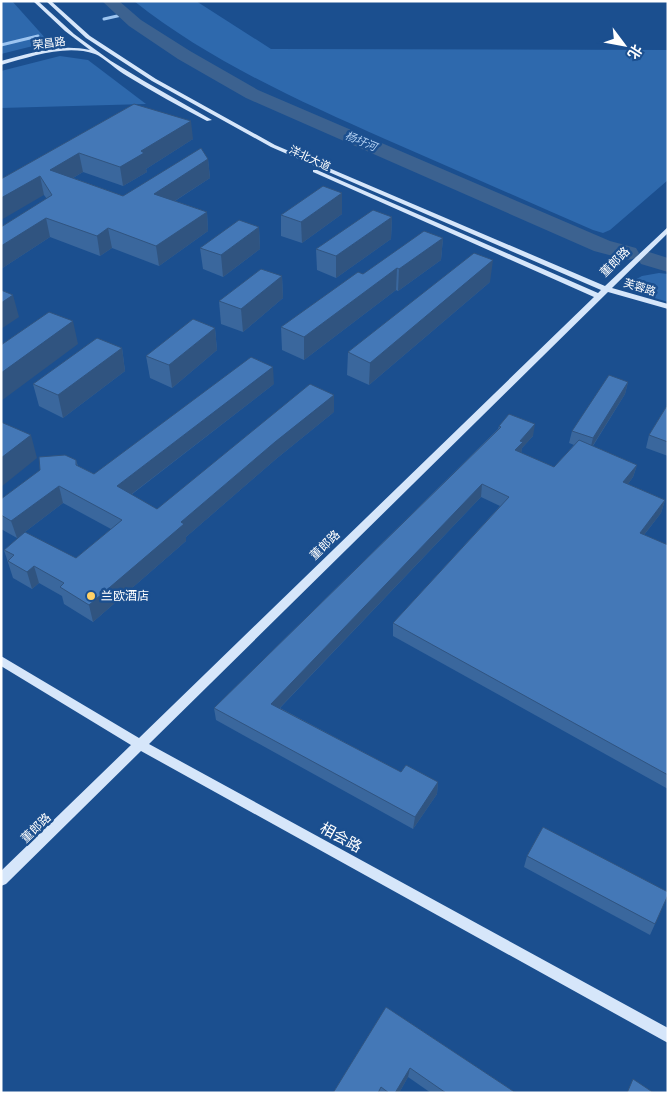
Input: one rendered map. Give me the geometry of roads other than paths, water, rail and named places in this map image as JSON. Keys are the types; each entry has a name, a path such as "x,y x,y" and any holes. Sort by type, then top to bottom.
{"street":[{"name":"洋北大道","path":"35,1 79,40 100,55 151,88 236,134 324,176 602,292"},
{"name":"洋北大道","path":"48,1 88,37 176,94 273,146 602,292"},
{"name":"荣昌路","path":"1,59 88,37"},
{"path":"53,50 79,40"},
{"name":"荣昌路","path":"1,63 53,50 76,49 100,55"},
{"name":"董郎路","path":"1,880 668,229"},
{"name":"芙蓉路","path":"602,292 668,308"},
{"name":"相会路","path":"1,660 139,744 668,1036"}],"waterway":[{"name":"杨圩河","path":"109,1 135,23 184,55 252,94 602,246 628,253"},
{"path":"104,19 126,14"},
{"path":"1,45 38,36"},
{"path":"649,259 668,265"}],"place":[{"name":"兰欧酒店","path":"91,596"}]}
